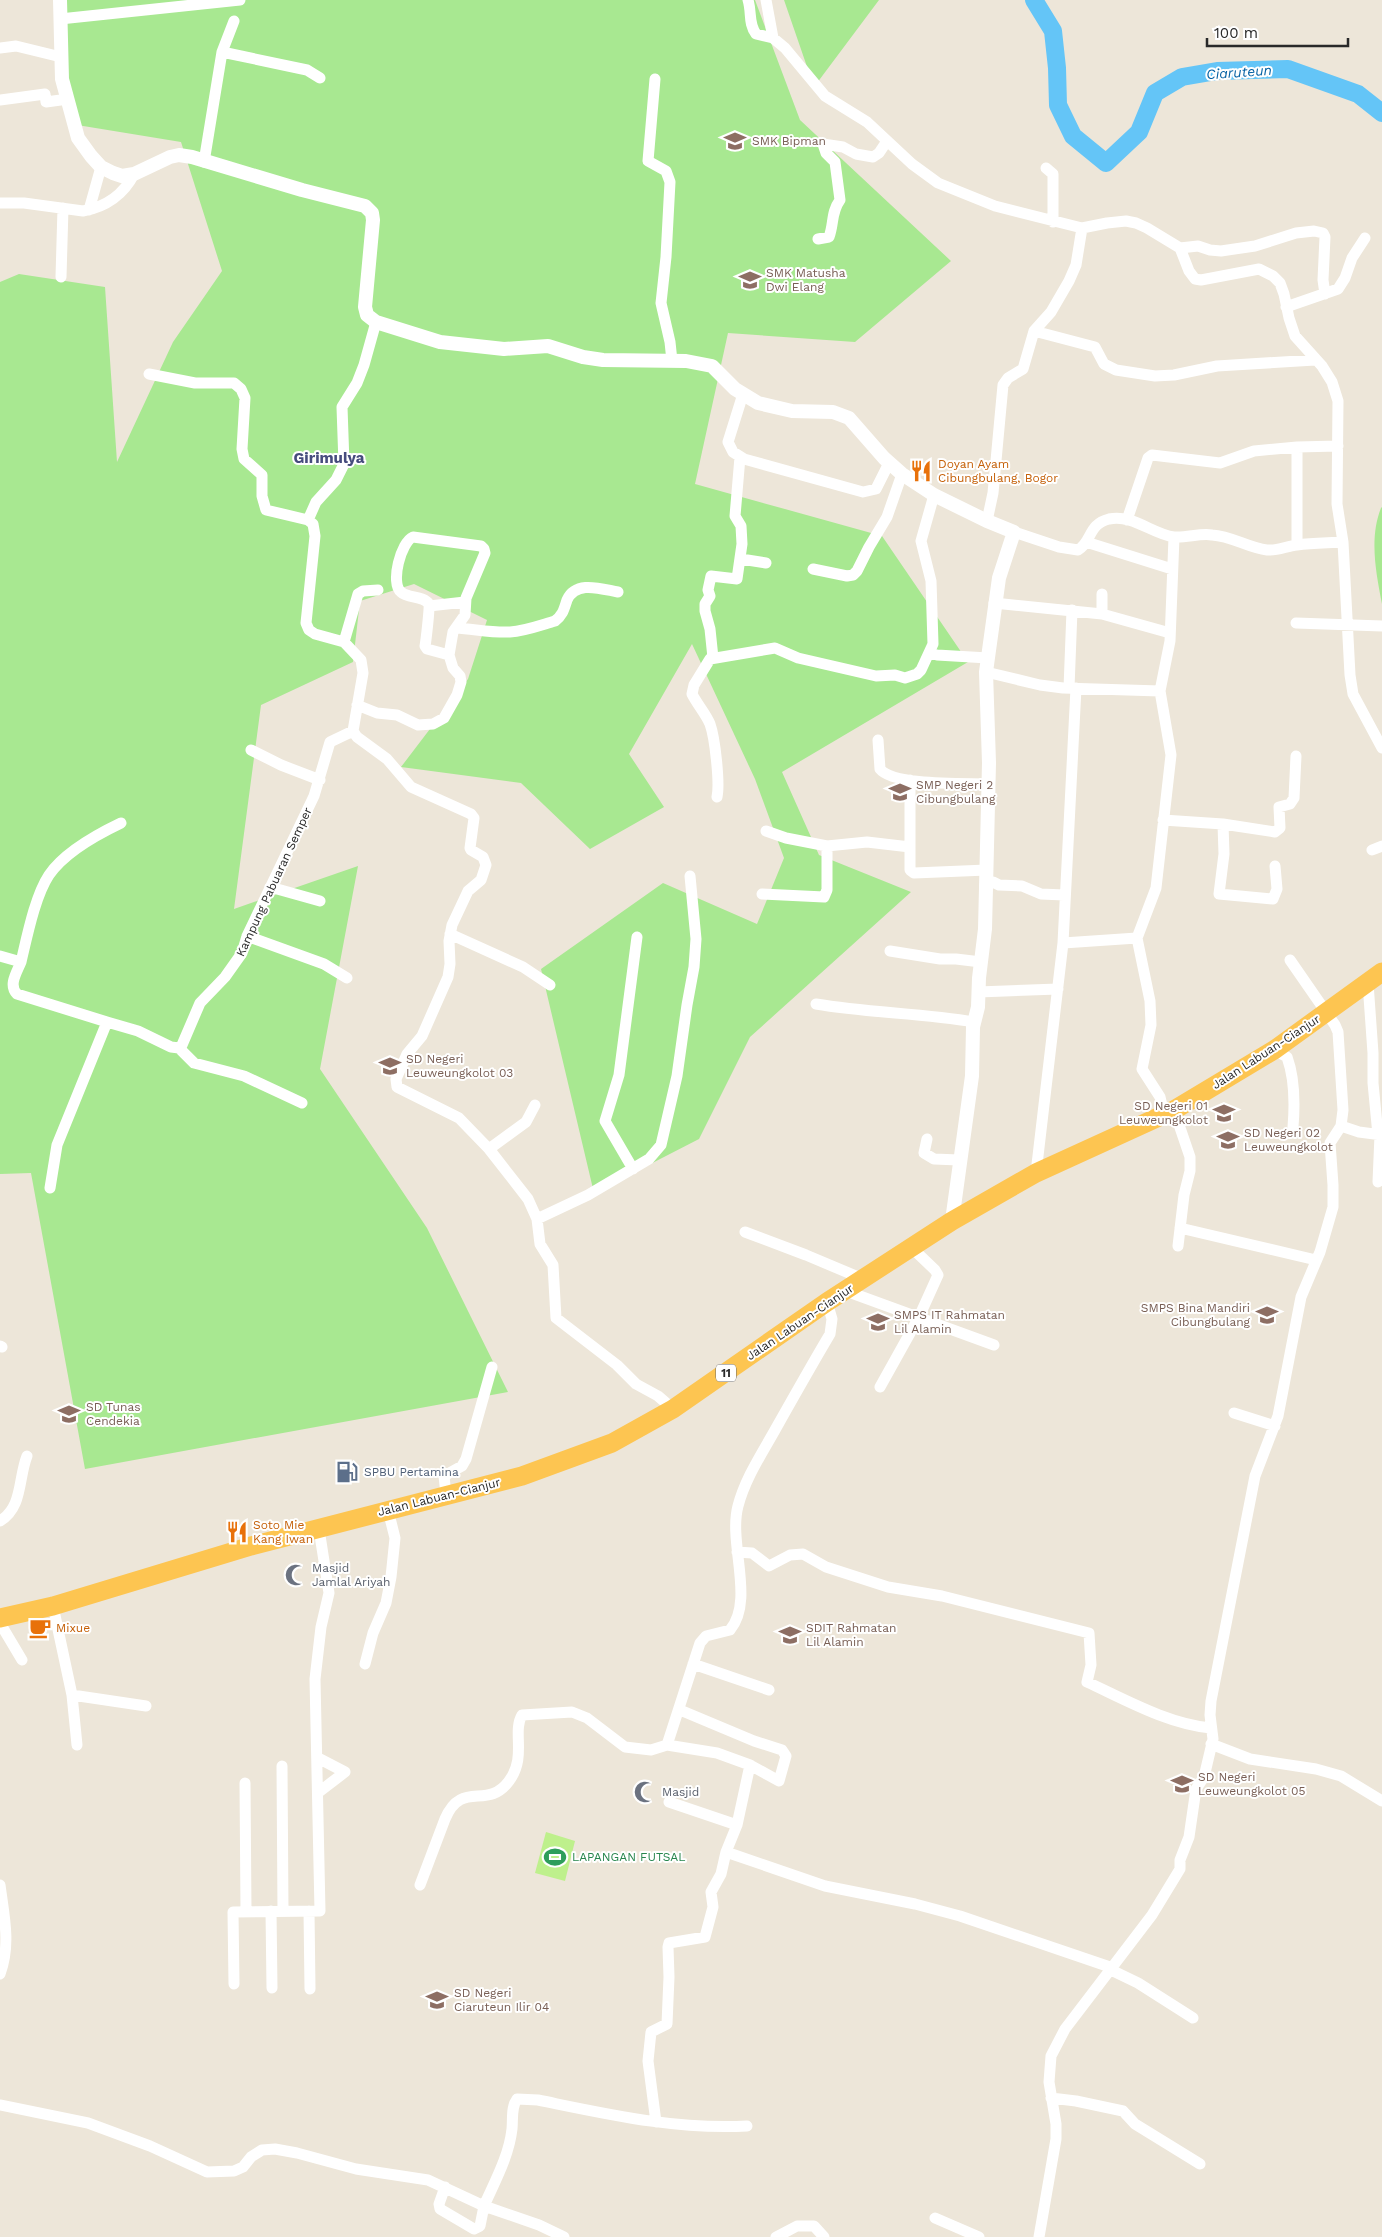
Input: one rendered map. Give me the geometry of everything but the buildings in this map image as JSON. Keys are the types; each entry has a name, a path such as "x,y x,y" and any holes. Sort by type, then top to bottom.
{"highway":[{"name":"Jalan Labuan-Cianjur","path":"0,1618 53,1606 251,1546 522,1476 612,1443 674,1409 828,1302 952,1221 1036,1173 1274,1050 1375,977"}],"street":[{"path":"60,0 62,79 80,142 101,167 122,176 134,174 170,157 179,155 369,208 373,220 365,307 367,315 376,322 422,338 463,345 504,349 548,346 583,357 603,360 686,361 712,366 735,389 758,403 792,411 833,412 849,418 889,463 934,495 987,522 1074,550 1082,548 1094,527 1117,518 1139,523 1174,537 1212,534 1238,541 1251,548 1270,550 1297,545 1343,542"},
{"path":"60,19 240,0"},
{"path":"748,0 750,25 756,34 773,38 786,48 825,96 867,122 912,164 938,183 995,206 1082,228 1107,223 1131,222 1147,228 1180,248 1189,271 1195,278 1201,280 1252,270 1267,272 1280,283 1295,336 1332,382 1338,401 1337,504 1343,542 1353,694 1382,748"},
{"path":"766,0 773,38"},
{"path":"204,162 222,52 234,22"},
{"path":"0,48 16,46 61,57"},
{"path":"222,52 306,70 320,78"},
{"path":"655,79 648,161 666,171 670,182 666,257 661,303 670,342 672,361"},
{"path":"0,100 45,94 46,102 68,99"},
{"path":"818,239 829,237 832,230 834,209 840,200 835,162 826,153 823,144 843,147 856,154 873,157 879,153 888,140"},
{"path":"89,210 101,167"},
{"path":"1046,168 1053,174 1053,222"},
{"path":"0,203 24,203 89,210 113,200 124,191 134,174"},
{"path":"61,277 63,208"},
{"path":"987,522 993,493 1002,385 1008,378 1023,369 1034,331 1051,312 1070,281 1076,265 1082,228"},
{"path":"1180,248 1198,246 1221,251 1255,246 1296,233 1323,232 1325,237 1324,294"},
{"path":"1286,307 1338,288 1345,278 1352,258 1365,238"},
{"path":"308,520 316,502 336,480 344,464 342,407 357,382 364,365 376,322"},
{"path":"1034,331 1095,347 1104,364 1116,370 1155,376 1174,375 1217,366 1315,360"},
{"path":"149,374 195,382 234,383 241,389 245,398 244,459 262,475 262,496 266,510 308,520 313,524 315,536 306,623 309,630 315,634 344,642 361,660 363,673 353,731 357,737 388,758 412,787 471,814 474,818 470,848 483,857 486,866 481,880 468,891 463,899 452,924 448,977 422,1036 407,1054 396,1079 398,1088 451,1113 489,1149 528,1199 537,1220 540,1244 553,1265 556,1318 617,1365 636,1384 658,1396 674,1409"},
{"path":"743,394 728,438 731,449 740,458 863,492 876,489 889,463"},
{"path":"1127,520 1148,458 1152,454 1220,464 1254,450 1338,446"},
{"path":"1297,545 1298,447"},
{"path":"713,658 705,604 710,596 708,590 711,576 737,579 741,559 741,526 736,516 740,458"},
{"path":"813,569 847,576 853,575 857,571 868,547 887,517 902,474"},
{"path":"718,797 719,786 710,724 692,694 694,685 710,659 775,648 798,658 853,672 905,678 917,674 921,670 933,644 931,580 921,541 934,495"},
{"path":"952,1221 972,1076 974,1022 985,929 989,784 987,665 994,602 999,578 1014,532"},
{"path":"357,705 377,713 397,715 418,725 438,722 447,712 461,682 460,676 453,668 449,655 456,628 465,615 465,602 485,553 484,549 473,545 413,537 406,542 398,562 397,586 402,594 423,599 429,606"},
{"path":"1174,537 1170,633 1160,691 1171,755 1156,888 1137,938 1150,1001 1151,1025 1142,1069 1166,1107 1190,1157 1190,1171 1178,1246"},
{"path":"1086,542 1172,569"},
{"path":"741,559 766,563"},
{"path":"456,628 485,629 498,632 522,630 560,618 572,593 577,589 590,588 618,592"},
{"path":"344,642 358,594 362,591 378,590"},
{"path":"1102,594 1102,614"},
{"path":"429,606 465,602"},
{"path":"994,602 1102,614 1170,633"},
{"path":"429,606 425,646 427,649 449,655"},
{"path":"1036,1173 1063,944 1073,688 1072,610"},
{"path":"1296,623 1382,626"},
{"path":"930,653 987,665 1040,685 1160,691"},
{"name":"Kampung Pabuaran Semper","path":"179,1048 185,1040 200,1003 225,977 242,953 247,936 320,780 330,742 339,736 353,731"},
{"path":"878,740 880,769 888,776 910,780 989,784"},
{"path":"251,750 281,765 320,780"},
{"path":"1163,820 1223,824 1274,832 1280,828 1279,807 1290,804 1294,798 1296,756"},
{"path":"910,780 910,870 914,873 986,870"},
{"path":"121,823 82,846 50,874 34,914 13,984 14,991 17,994 138,1032 172,1047 179,1048 194,1063 244,1076 302,1103"},
{"path":"1223,824 1224,854 1219,894 1273,899 1277,889 1275,866"},
{"path":"766,831 786,838 827,846 867,842 910,847"},
{"path":"762,894 824,897 827,890 827,846"},
{"path":"537,1220 588,1195 650,1158 661,1145 677,1076 694,966 696,939 690,876"},
{"path":"985,885 993,882 999,885 1022,886 1041,894 1064,895"},
{"path":"270,887 320,901"},
{"path":"450,934 523,967 550,985"},
{"path":"247,936 324,964 348,978"},
{"path":"633,1168 605,1121 619,1075 637,936"},
{"path":"1063,944 1137,938"},
{"path":"890,951 940,960 956,959 982,962"},
{"path":"0,956 21,962"},
{"path":"1038,2237 1056,2139 1056,2124 1048,2082 1051,2056 1065,2029 1109,1968 1152,1915 1180,1869 1180,1860 1189,1838 1196,1790 1204,1777 1212,1744 1211,1701 1252,1491 1259,1464 1275,1426 1301,1298 1316,1260 1333,1207 1330,1143 1341,1126 1343,1110 1338,1032 1290,960"},
{"path":"1375,977 1373,1083 1380,1135 1378,1182"},
{"path":"978,992 1058,989"},
{"path":"816,1004 889,1014 933,1015 974,1022"},
{"path":"50,1188 57,1145 107,1022"},
{"path":"1274,1050 1287,1057 1290,1067 1294,1107 1293,1127"},
{"path":"489,1149 526,1122 535,1105"},
{"path":"1341,1126 1380,1135"},
{"path":"927,1139 924,1153 934,1159 959,1160"},
{"path":"1180,1228 1316,1260"},
{"path":"745,1232 863,1279"},
{"path":"880,1387 919,1317 938,1273 911,1247"},
{"path":"846,1291 994,1345"},
{"path":"667,1745 680,1710 700,1643 706,1636 730,1630 736,1622 739,1609 739,1594 735,1520 743,1492 754,1467 830,1334 832,1319 828,1302"},
{"path":"446,1495 444,1476 462,1466 466,1459 492,1367"},
{"path":"1234,1413 1275,1426"},
{"path":"0,1521 8,1516 14,1508 18,1498 21,1470 27,1456"},
{"path":"365,1664 373,1633 386,1603 391,1577 394,1538 388,1510"},
{"path":"234,1984 233,1912 320,1911 316,1679 321,1627 329,1594 319,1529"},
{"path":"737,1552 752,1553 769,1566 790,1555 803,1554 826,1567 888,1587 942,1596 1089,1633 1091,1665 1087,1682 1161,1715 1200,1727 1212,1728"},
{"path":"53,1606 72,1695 78,1745"},
{"path":"0,1623 22,1660"},
{"path":"693,1664 769,1690"},
{"path":"72,1695 146,1706"},
{"path":"420,1885 449,1810 457,1800 463,1797 484,1797 497,1792 509,1781 518,1763 520,1747 518,1722 522,1715 572,1712 587,1718 625,1747 651,1750 667,1745 717,1753 750,1766 779,1781 786,1756 782,1750 754,1741 680,1710"},
{"path":"1212,1744 1250,1759 1316,1769 1341,1776 1382,1801"},
{"path":"318,1758 345,1772 319,1792"},
{"path":"272,1988 277,1911 282,1766"},
{"path":"656,2122 648,2061 651,2032 667,2024 669,1942 705,1937 713,1907 711,1892 722,1874 726,1852 737,1825 750,1766"},
{"path":"245,1783 246,1911"},
{"path":"669,1802 737,1825"},
{"path":"726,1852 825,1886 915,1904 960,1916 1109,1968 1138,1982 1193,2018"},
{"path":"0,1885 6,1935 5,1956 0,1974"},
{"path":"309,1911 310,1989"},
{"path":"1051,2098 1123,2111 1142,2129 1200,2164"},
{"path":"445,2187 438,2204 440,2209 474,2229 480,2226 484,2206 504,2160 511,2134 513,2107 517,2099 530,2099 656,2122 718,2128 747,2126"},
{"path":"0,2104 88,2123 150,2146 206,2172 234,2171 243,2167 252,2156 262,2150 275,2149 356,2169 428,2180 484,2206 538,2225 564,2237"},
{"path":"935,2218 979,2237"},
{"path":"776,2237 804,2226 814,2226 824,2237"}],"green space":[{"path":"56,0 755,0 800,120 951,261 855,342 728,333 695,484 882,536 968,662 782,772 819,855 911,892 750,1037 699,1139 594,1193 541,969 663,883 757,924 784,858 755,779 692,644 629,754 664,807 590,849 521,783 401,767 468,679 487,620 414,584 360,601 353,662 261,705 234,909 358,866 320,1069 427,1228 508,1392 85,1469 31,1173 0,1174 0,282 19,274 105,287 117,462 173,342 222,271 181,142 71,124"},
{"path":"784,0 879,0 814,87"},
{"path":"1381,508 1382,604 1374,543 1377,519"},
{"name":"LAPANGAN FUTSAL","path":"546,1832 575,1841 565,1881 535,1873"}],"waterway":[{"name":"Ciaruteun","path":"1034,0 1053,31 1058,105 1073,136 1106,163 1139,132 1155,93 1182,77 1217,71 1288,69 1358,94 1382,113"}],"place":[{"name":"SMK Bipman","path":"735,141"},
{"name":"SMK Matusha Dwi Elang","path":"750,280"},
{"name":"Doyan Ayam Cibungbulang, Bogor","path":"921,471"},
{"name":"SMP Negeri 2 Cibungbulang","path":"900,792"},
{"name":"SD Negeri Leuweungkolot 03","path":"390,1066"},
{"name":"SD Negeri 01 Leuweungkolot","path":"1224,1113"},
{"name":"SD Negeri 02 Leuweungkolot","path":"1228,1140"},
{"name":"SMPS Bina Mandiri Cibungbulang","path":"1267,1315"},
{"name":"SMPS IT Rahmatan Lil Alamin","path":"878,1322"},
{"name":"SD Tunas Cendekia","path":"69,1414"},
{"name":"SPBU Pertamina","path":"347,1472"},
{"name":"Soto Mie Kang Iwan","path":"237,1532"},
{"name":"Masjid Jamlal Ariyah","path":"296,1575"},
{"name":"Mixue","path":"40,1628"},
{"name":"SDIT Rahmatan Lil Alamin","path":"790,1635"},
{"name":"SD Negeri Leuweungkolot 05","path":"1182,1784"},
{"name":"Masjid","path":"645,1792"},
{"name":"LAPANGAN FUTSAL","path":"555,1857"},
{"name":"SD Negeri Ciaruteun Ilir 04","path":"437,2000"}],"district":[{"name":"Girimulya","path":"329,458"}]}
